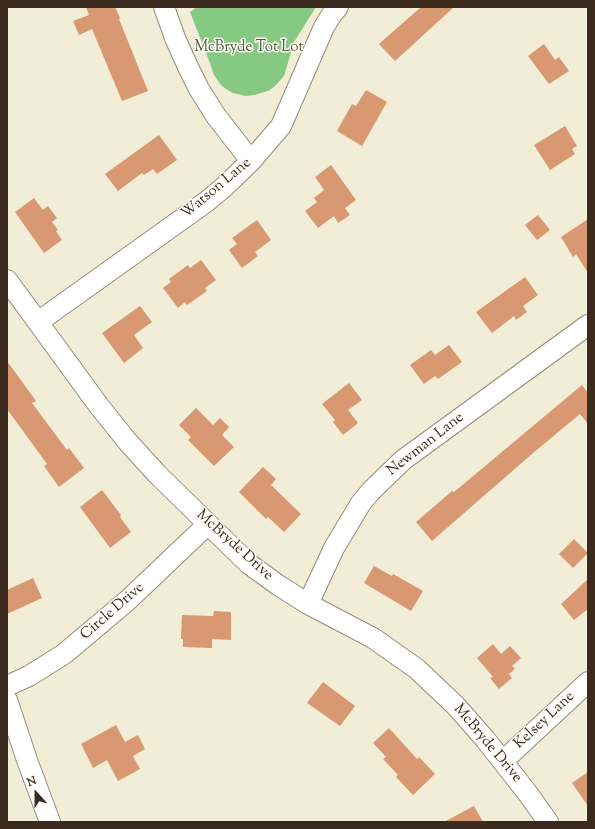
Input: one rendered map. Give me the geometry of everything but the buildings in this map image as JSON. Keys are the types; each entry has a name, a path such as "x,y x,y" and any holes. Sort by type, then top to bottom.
{"street":[{"path":"164,7 175,38 199,89 216,116 251,161"},
{"name":"Watson Lane","path":"38,322 206,202 251,161 281,126 324,27 338,7"},
{"name":"McBryde Drive","path":"7,280 99,406 127,441 157,474 249,564 308,604 374,638 417,669 456,706 529,795 548,822"},
{"name":"Newman Lane","path":"308,604 334,548 361,503 371,491 403,460 588,325"},
{"name":"Circle Drive","path":"7,686 30,676 64,654 127,601 208,524"},
{"name":"Kelsey Lane","path":"502,761 588,682"},
{"path":"7,700 50,822"}],"green space":[{"name":"McBryde Tot Lot","path":"197,7 316,7 294,42 284,76 268,91 246,96 233,93 226,89 214,75 190,12"}]}
